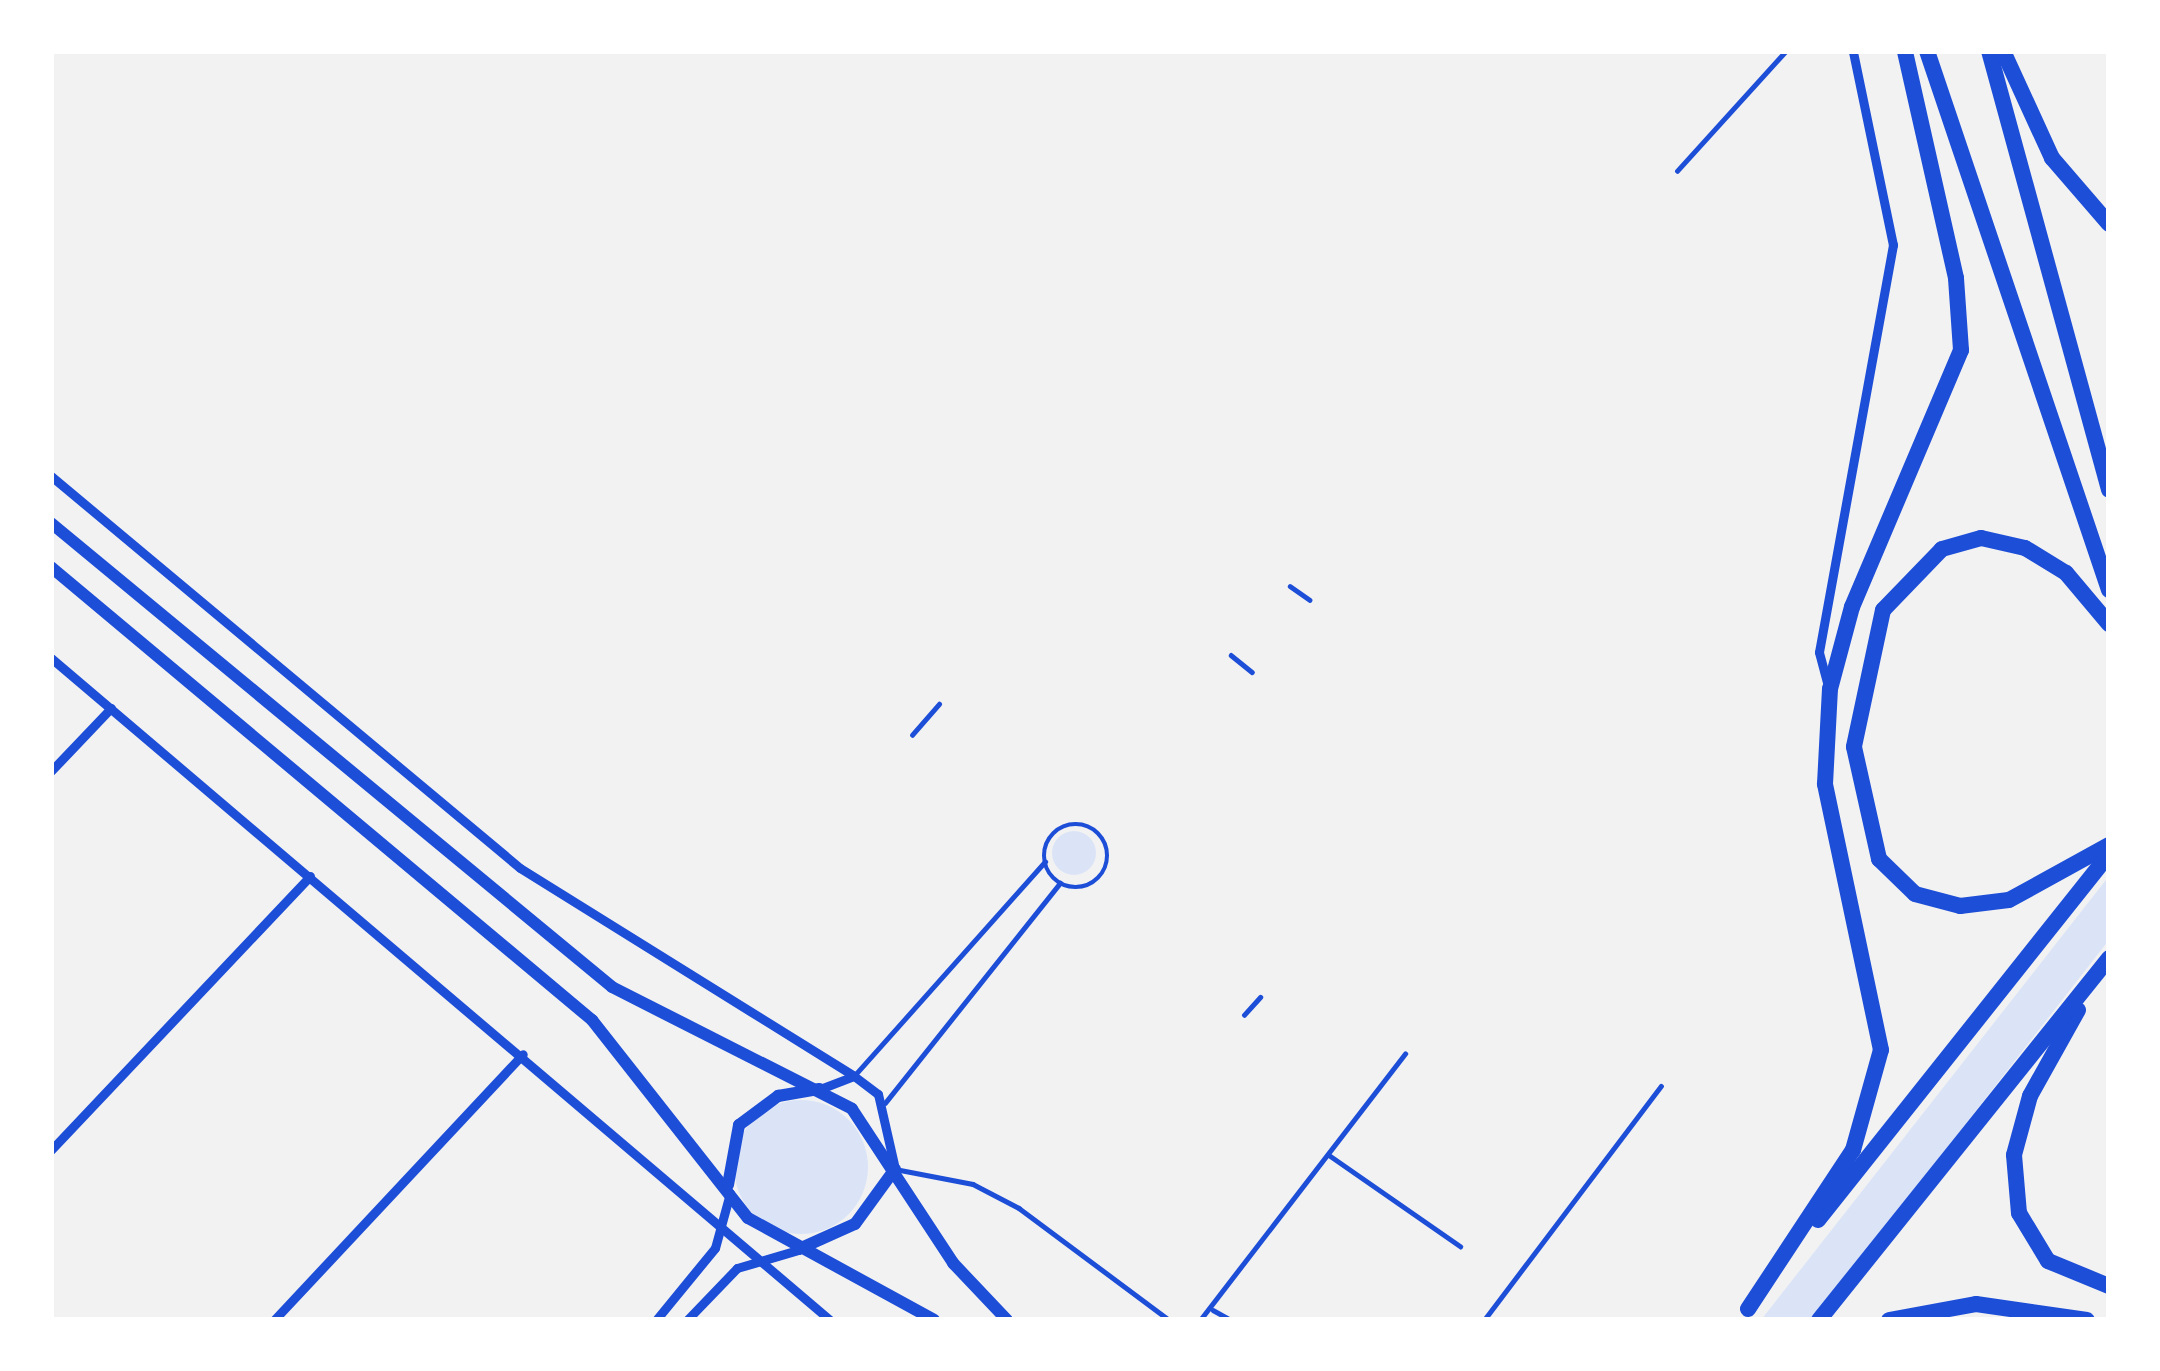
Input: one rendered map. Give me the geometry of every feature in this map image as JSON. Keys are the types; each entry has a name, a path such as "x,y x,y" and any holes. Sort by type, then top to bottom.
{"highway":[{"path":"1743,1314 1874,1105 1872,984 1825,784 1830,688 1852,607 1961,350 1956,278 1905,51"},
{"path":"1927,51 2109,590"},
{"path":"1989,51 2109,490"},
{"path":"2003,51 2053,158 2109,224"},
{"path":"2109,624 2066,573 2025,548 1981,538 1942,549 1883,610 1855,747 1879,860 1915,894 1960,906 2009,900 2109,845"},
{"path":"1743,1314 2109,854"},
{"path":"2106,962 2030,1096 2014,1155 2019,1214 2048,1261 2109,1286"},
{"path":"1820,1320 2106,962"},
{"path":"1889,1320 1976,1304 2087,1320"}],"main road":[{"path":"51,523 612,987 820,1089 872,1130 953,1263 1007,1320"},
{"path":"51,567 592,1020 730,1193 798,1250 934,1320"},
{"path":"730,1193 739,1125 778,1096 820,1089"},
{"path":"798,1250 855,1224 895,1169"}],"street":[{"path":"1830,688 1819,652 1893,245 1853,51"},
{"path":"51,476 520,868 854,1076 886,1103 895,1169"},
{"path":"51,658 726,1224 830,1320"},
{"path":"51,771 111,708"},
{"path":"51,1150 310,876"},
{"path":"274,1320 523,1054"},
{"path":"820,1089 854,1076"},
{"path":"656,1320 726,1224 730,1193"},
{"path":"687,1320 760,1255 798,1250"}],"lane":[{"path":"1677,171 1786,51"},
{"path":"1290,586 1310,600"},
{"path":"1231,655 1252,672"},
{"path":"912,735 939,704"},
{"path":"854,1076 1045,862 1060,828 1099,834 1100,876 1060,883 886,1103"},
{"path":"1045,862 1060,883"},
{"path":"1244,1015 1260,997"},
{"path":"1199,1320 1213,1310 1405,1054"},
{"path":"1484,1320 1661,1086"},
{"path":"1329,1154 1460,1246"},
{"path":"895,1169 974,1184 1019,1208 1169,1320"},
{"path":"1213,1310 1231,1320"}],"shaded area":[{"path":"1074,831 1089,838 1096,853 1089,868 1074,875 1059,868 1052,853 1059,838"},
{"path":"2109,876 2109,940 1833,1294 1811,1320 1761,1320"},
{"path":"801,1100 827,1105 848,1120 863,1141 868,1167 863,1193 848,1214 827,1229 801,1234 775,1229 754,1214 739,1193 734,1167 739,1141 754,1120 775,1105"}]}
